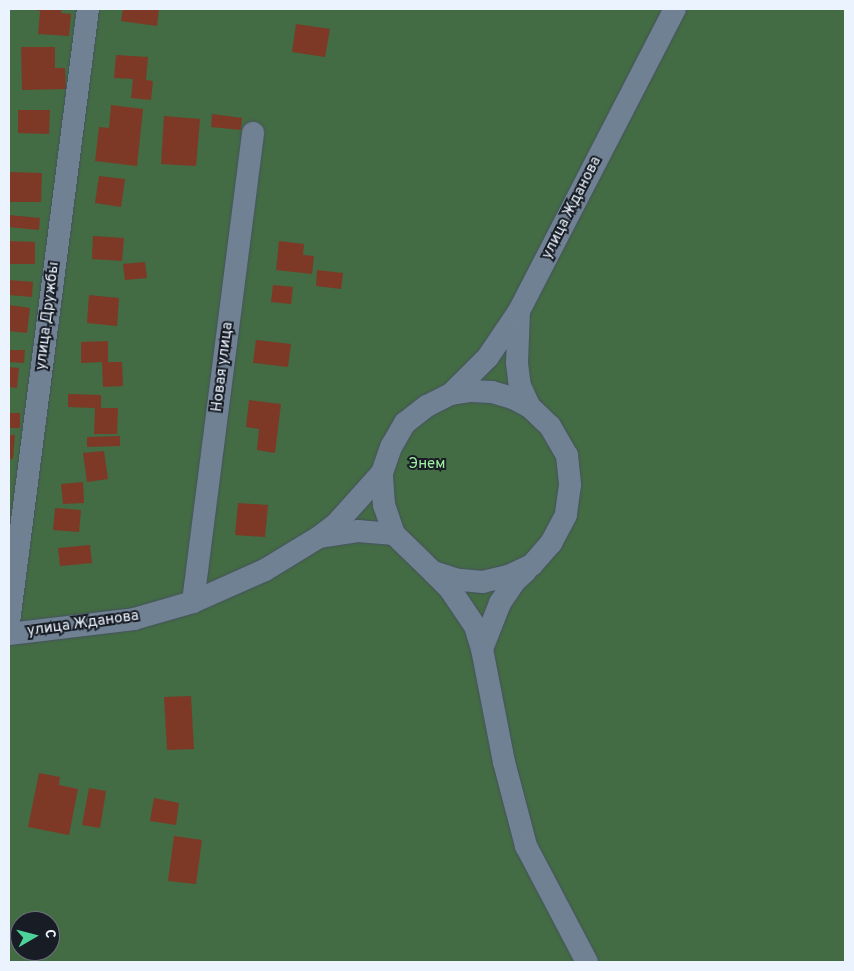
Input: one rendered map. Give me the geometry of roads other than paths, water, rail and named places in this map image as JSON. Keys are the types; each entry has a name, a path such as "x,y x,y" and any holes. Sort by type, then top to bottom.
{"street":[{"name":"улица Дружбы","path":"9,622 88,9"},
{"name":"улица Жданова","path":"451,394 472,391 492,392 530,407 550,426 567,455 570,485 566,515 551,543 532,565 508,576 483,582 458,580 433,572 394,534 384,505 382,473 391,447 405,423 427,406 451,394 488,357 519,312 675,9"},
{"name":"Новая улица","path":"194,602 253,133"},
{"path":"519,312 516,363 520,386 530,407"},
{"name":"улица Жданова","path":"9,634 134,619 194,602 265,570 319,537 336,524 382,473"},
{"path":"319,537 358,530 394,534"},
{"path":"482,649 500,603 514,582 532,565"},
{"path":"433,572 450,590 475,626 482,649 504,762 526,846 587,962"}],"park label":[{"name":"Энем","path":"427,465"}]}
